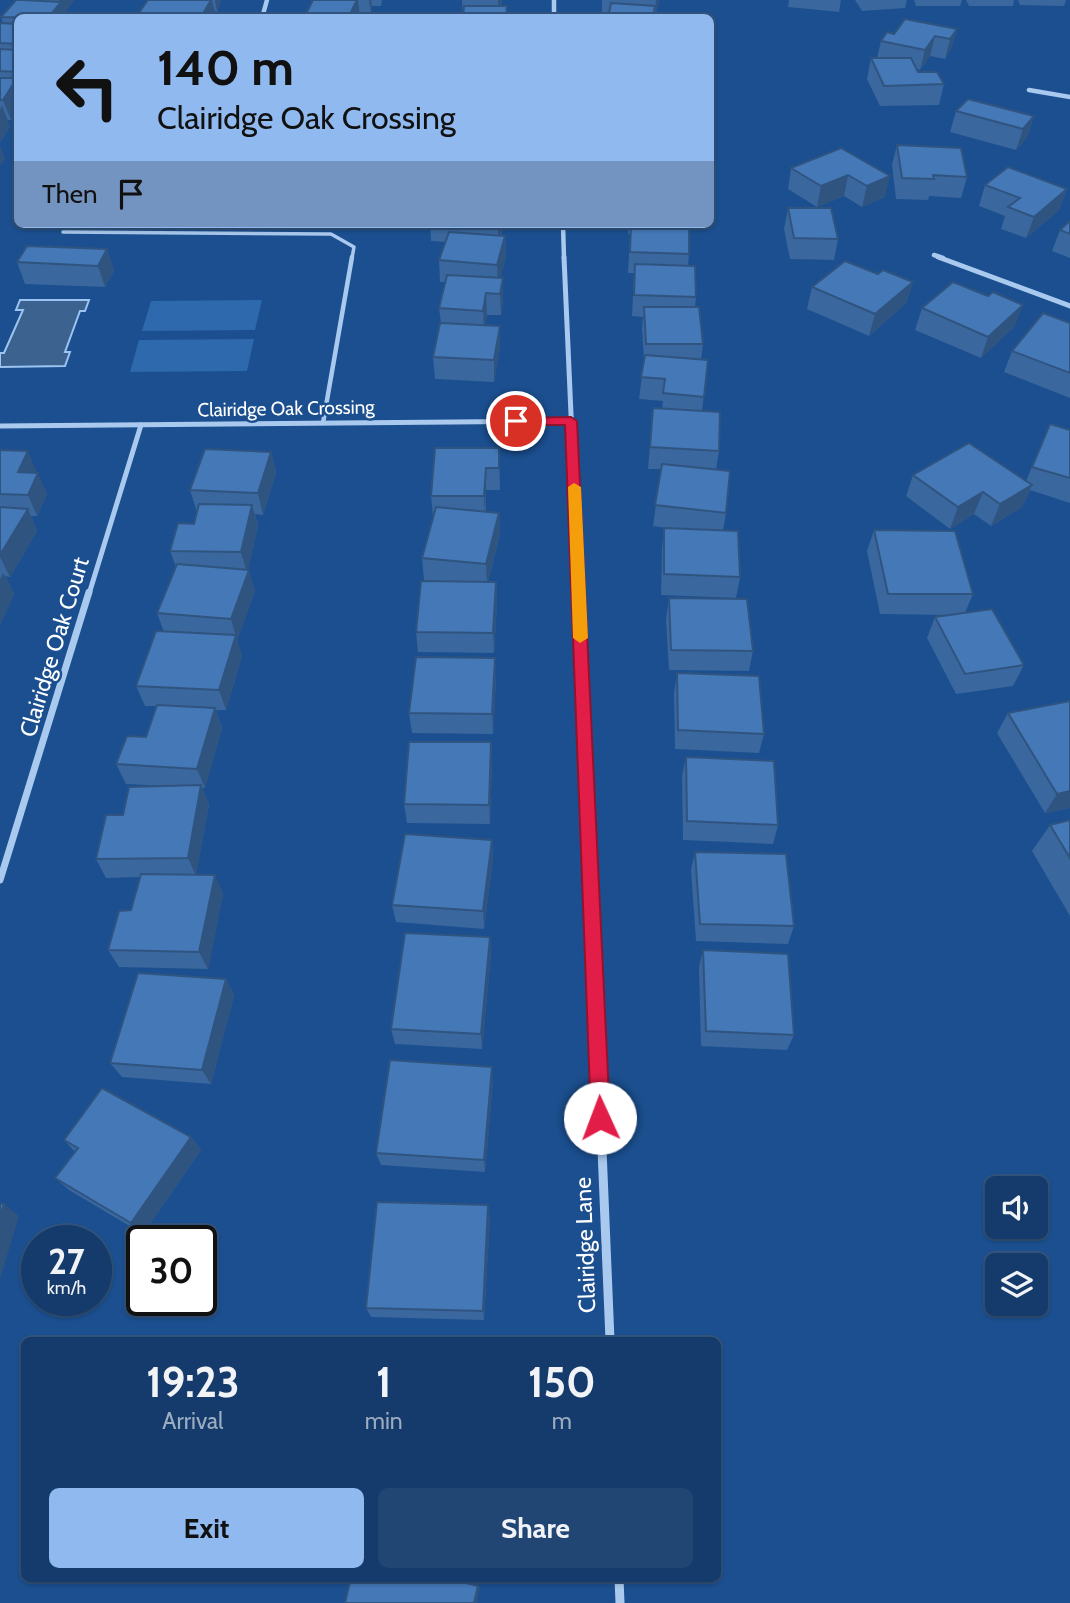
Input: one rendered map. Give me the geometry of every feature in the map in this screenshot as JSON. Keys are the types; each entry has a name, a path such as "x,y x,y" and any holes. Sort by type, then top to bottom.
{"street":[{"path":"1029,90 1070,97"},
{"name":"Clairidge Lane","path":"563,228 610,1337"},
{"path":"934,255 1070,306"},
{"name":"Clairidge Oak Crossing","path":"0,426 571,421"},
{"name":"Clairidge Oak Court","path":"0,880 141,425"},
{"path":"619,1582 620,1603"}],"lane":[{"path":"63,232 331,234 346,240 354,247 323,424"}],"shaded area":[{"path":"20,300 89,300 85,311 80,311 65,352 70,352 65,366 0,367 0,353 4,353 23,310 16,310"},
{"path":"262,300 255,330 142,331 151,301"},
{"path":"254,339 247,371 130,372 139,340"}],"building":[{"path":"16,0 61,2 51,14 14,14 14,17 1,17"},
{"path":"148,0 211,0 203,14 138,14"},
{"path":"313,0 357,0 350,14 306,14"},
{"path":"611,3 655,6 654,14 609,14"},
{"path":"464,6 507,6 506,14 463,14"},
{"path":"905,19 957,29 950,39 935,36 925,50 881,41 887,32 894,34"},
{"path":"0,24 14,24 14,44 0,43"},
{"path":"0,49 14,50 14,72 0,71"},
{"path":"871,58 911,58 918,72 937,72 944,84 884,86"},
{"path":"0,78 14,78 14,83 3,100 0,100"},
{"path":"968,99 1034,116 1023,129 956,111"},
{"path":"897,145 961,148 967,177 933,175 934,179 902,178"},
{"path":"841,148 890,176 867,186 848,175 821,186 791,168"},
{"path":"1008,167 1067,189 1034,217 1008,207 1020,198 985,185"},
{"path":"788,208 831,208 838,239 794,238"},
{"path":"1070,221 1070,234 1060,230"},
{"path":"631,228 689,228 689,254 630,252"},
{"path":"449,232 505,236 497,265 439,260"},
{"path":"27,246 107,249 98,266 17,262"},
{"path":"845,261 878,274 883,270 913,282 875,314 812,287"},
{"path":"635,264 695,266 696,297 634,295"},
{"path":"447,275 503,278 500,294 486,293 483,311 439,308"},
{"path":"953,282 988,296 993,292 1023,305 988,337 922,308"},
{"path":"644,307 699,307 703,344 646,344"},
{"path":"1043,313 1070,323 1070,373 1012,351"},
{"path":"440,323 500,326 494,360 433,357"},
{"path":"645,355 708,360 704,397 663,393 665,379 641,377"},
{"path":"653,408 720,412 719,451 650,447"},
{"path":"1050,424 1070,430 1070,478 1032,467"},
{"path":"969,443 1032,485 1000,504 983,492 958,507 913,475"},
{"path":"435,448 499,448 499,468 486,468 484,496 431,496"},
{"path":"205,449 271,452 258,493 190,490"},
{"path":"0,450 28,451 18,472 38,473 28,495 0,494"},
{"path":"662,464 730,471 726,513 655,505"},
{"path":"199,504 252,505 241,552 170,551 178,523 194,524"},
{"path":"0,507 28,509 0,555"},
{"path":"436,507 499,513 486,564 422,558"},
{"path":"664,528 738,531 740,577 664,574"},
{"path":"874,530 955,531 973,594 888,594"},
{"path":"177,564 249,570 231,619 157,613"},
{"path":"421,581 496,582 493,633 416,632"},
{"path":"669,598 747,599 753,651 671,650"},
{"path":"992,609 1024,665 965,674 935,617"},
{"path":"156,631 236,635 219,690 136,686"},
{"path":"416,657 495,658 492,714 409,713"},
{"path":"677,673 759,676 764,734 678,730"},
{"path":"1070,701 1070,791 1057,794 1008,713"},
{"path":"157,705 215,708 197,769 116,764 127,736 146,737"},
{"path":"409,742 491,742 489,805 404,804"},
{"path":"686,757 774,761 778,825 687,821"},
{"path":"201,785 188,858 96,859 106,815 123,815 129,787"},
{"path":"1070,820 1070,858 1050,825"},
{"path":"405,834 492,840 483,911 392,905"},
{"path":"695,852 786,854 794,926 700,924"},
{"path":"141,874 215,875 199,952 108,950 119,911 131,910"},
{"path":"405,933 490,937 481,1034 391,1029"},
{"path":"703,950 788,954 794,1035 706,1031"},
{"path":"138,973 226,979 202,1070 110,1063"},
{"path":"390,1060 492,1067 484,1160 376,1153"},
{"path":"102,1088 191,1137 131,1223 55,1178 78,1148 64,1140"},
{"path":"377,1202 488,1205 483,1311 366,1308"},
{"path":"350,1582 462,1582 478,1586 474,1603 345,1603"}],"slow traffic":[{"path":"574,487 580,638"}],"route":[{"path":"516,421 571,421 600,1118"}]}
